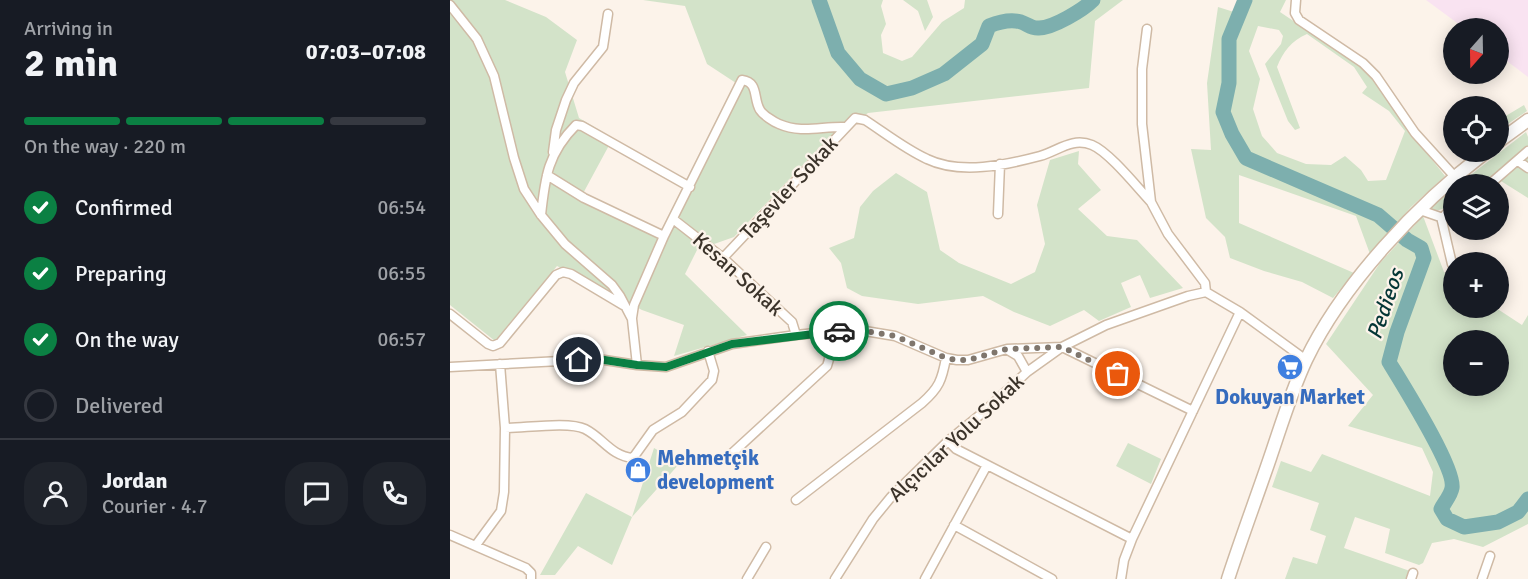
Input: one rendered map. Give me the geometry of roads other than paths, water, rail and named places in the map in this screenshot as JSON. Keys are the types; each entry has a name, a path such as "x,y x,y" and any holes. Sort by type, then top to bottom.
{"main road":[{"path":"1509,134 1528,120"},
{"path":"1459,174 1474,162"},
{"path":"1228,579 1306,360 1324,327 1350,289 1384,249 1443,188"}],"street":[{"path":"1296,0 1295,13 1299,20 1363,63 1376,76 1415,133 1452,174"},
{"path":"450,6 477,39 494,76 524,189 565,244 612,285 632,319"},
{"path":"553,155 556,130 566,100 574,83 603,47 608,14"},
{"path":"1147,29 1142,69 1142,124 1151,202"},
{"path":"637,365 632,319 634,305 664,236 742,80 753,85 760,111 778,123 799,130 845,127"},
{"name":"Taşevler Sokak","path":"723,258 855,118 865,120 920,155 938,163 963,167 1000,164"},
{"path":"541,214 548,166 553,155 576,125 582,126 690,187"},
{"path":"998,214 1000,164 1040,156 1065,144 1078,142 1092,145 1107,156 1151,202 1168,234 1205,284 1206,292 1240,312 1306,360"},
{"path":"1502,174 1528,151"},
{"path":"1518,161 1528,168"},
{"path":"547,175 585,198 664,236"},
{"path":"1420,210 1443,218 1443,225"},
{"name":"Kesan Sokak","path":"673,219 723,258 792,322 796,335"},
{"path":"450,314 488,344 494,346 500,343 556,275 563,272 571,274 623,305"},
{"name":"Alçıcılar Yolu Sokak","path":"835,579 873,519 891,497 948,441 1027,372 1062,347 1106,325 1188,296 1206,292"},
{"path":"1121,579 1124,560 1132,539 1240,312"},
{"path":"450,366 598,359 666,367 732,344 854,329 895,336 946,358 968,360 1007,349 1062,347 1193,411"},
{"path":"728,457 827,366 830,350 824,332"},
{"path":"1007,349 1018,356 1027,372"},
{"path":"505,428 574,425 588,430 622,457 633,458 653,430 682,412 712,380 714,371 708,351"},
{"path":"796,500 936,390 943,376 946,358"},
{"path":"476,545 501,512 504,492 505,428 500,364"},
{"path":"948,441 956,449 1132,539"},
{"path":"925,579 987,465"},
{"path":"954,525 1052,579"},
{"path":"450,535 526,568 531,576"},
{"path":"747,579 766,547"},
{"path":"1482,579 1490,556"}],"waterway":[{"name":"Pedieos","path":"819,0 838,53 860,79 886,94 912,88 944,74 982,44 989,26 1013,21 1034,28 1045,27 1068,18 1093,0"},
{"name":"Pedieos","path":"1245,0 1229,39 1229,83 1223,112 1246,158 1378,215 1407,240 1421,248 1424,258 1397,332 1389,362 1446,463 1452,488 1441,509 1447,519 1464,527 1498,522 1518,512 1528,499"}],"place":[{"name":"Dokuyan Market","path":"1290,367"},
{"name":"Mehmetçik development","path":"638,470"}]}
